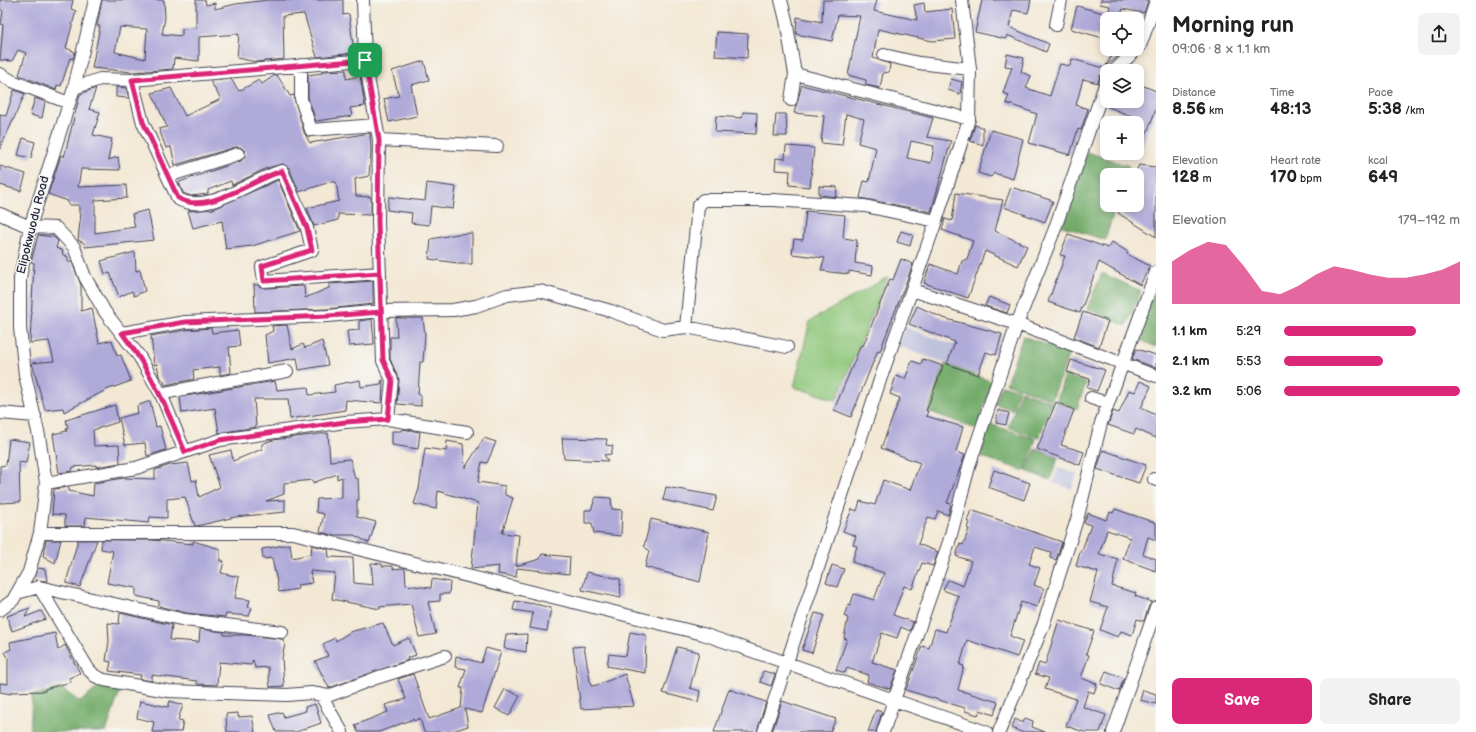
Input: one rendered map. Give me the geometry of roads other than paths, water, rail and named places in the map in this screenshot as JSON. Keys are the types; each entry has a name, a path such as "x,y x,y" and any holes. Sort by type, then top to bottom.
{"street":[{"path":"363,0 365,60 379,140 378,221 383,360 392,380 388,419"},
{"path":"781,0 795,74 790,100"},
{"path":"764,732 880,380 936,221 969,119 970,69 962,0"},
{"path":"1056,25 1061,0"},
{"path":"1121,64 1140,46 1156,1"},
{"name":"Elipokwuodu Road","path":"0,610 13,600 29,572 40,533 46,483 40,436 25,375 20,328 20,278 30,227 74,88 91,3"},
{"path":"884,55 919,63 970,69"},
{"path":"74,88 100,79 132,80 365,60"},
{"path":"301,65 301,99 311,130 376,125"},
{"path":"0,74 12,81 69,102"},
{"path":"795,74 969,119"},
{"path":"132,80 143,122 178,198 185,203 195,204 210,202 282,171 307,228 312,250 262,266 264,281 380,273"},
{"path":"884,732 949,542 970,463 1017,324 1054,231 1100,99"},
{"path":"379,140 497,146"},
{"path":"168,176 238,154"},
{"path":"686,327 698,207 703,200 773,200 865,206 936,221"},
{"path":"0,214 30,227 56,228 74,247 85,277 105,312 139,356 161,394 185,452"},
{"path":"999,732 1043,626 1078,516 1107,403 1156,272"},
{"path":"912,290 1017,324 1156,376"},
{"path":"122,333 185,322 328,316 381,312 453,310 476,306 507,294 540,291 611,311 663,330 686,327 787,348"},
{"path":"161,394 204,384 287,371"},
{"path":"1091,398 1107,403"},
{"path":"0,413 35,416"},
{"path":"46,483 136,468 220,440 345,422 388,419 467,432"},
{"path":"40,533 293,532 703,634 986,732"},
{"path":"17,593 39,586 185,620 282,632"},
{"path":"39,586 89,670 95,676 104,680 168,691 287,695 311,693 333,695 376,678 445,656"},
{"path":"1113,732 1156,608"},
{"path":"320,694 342,732"}]}
